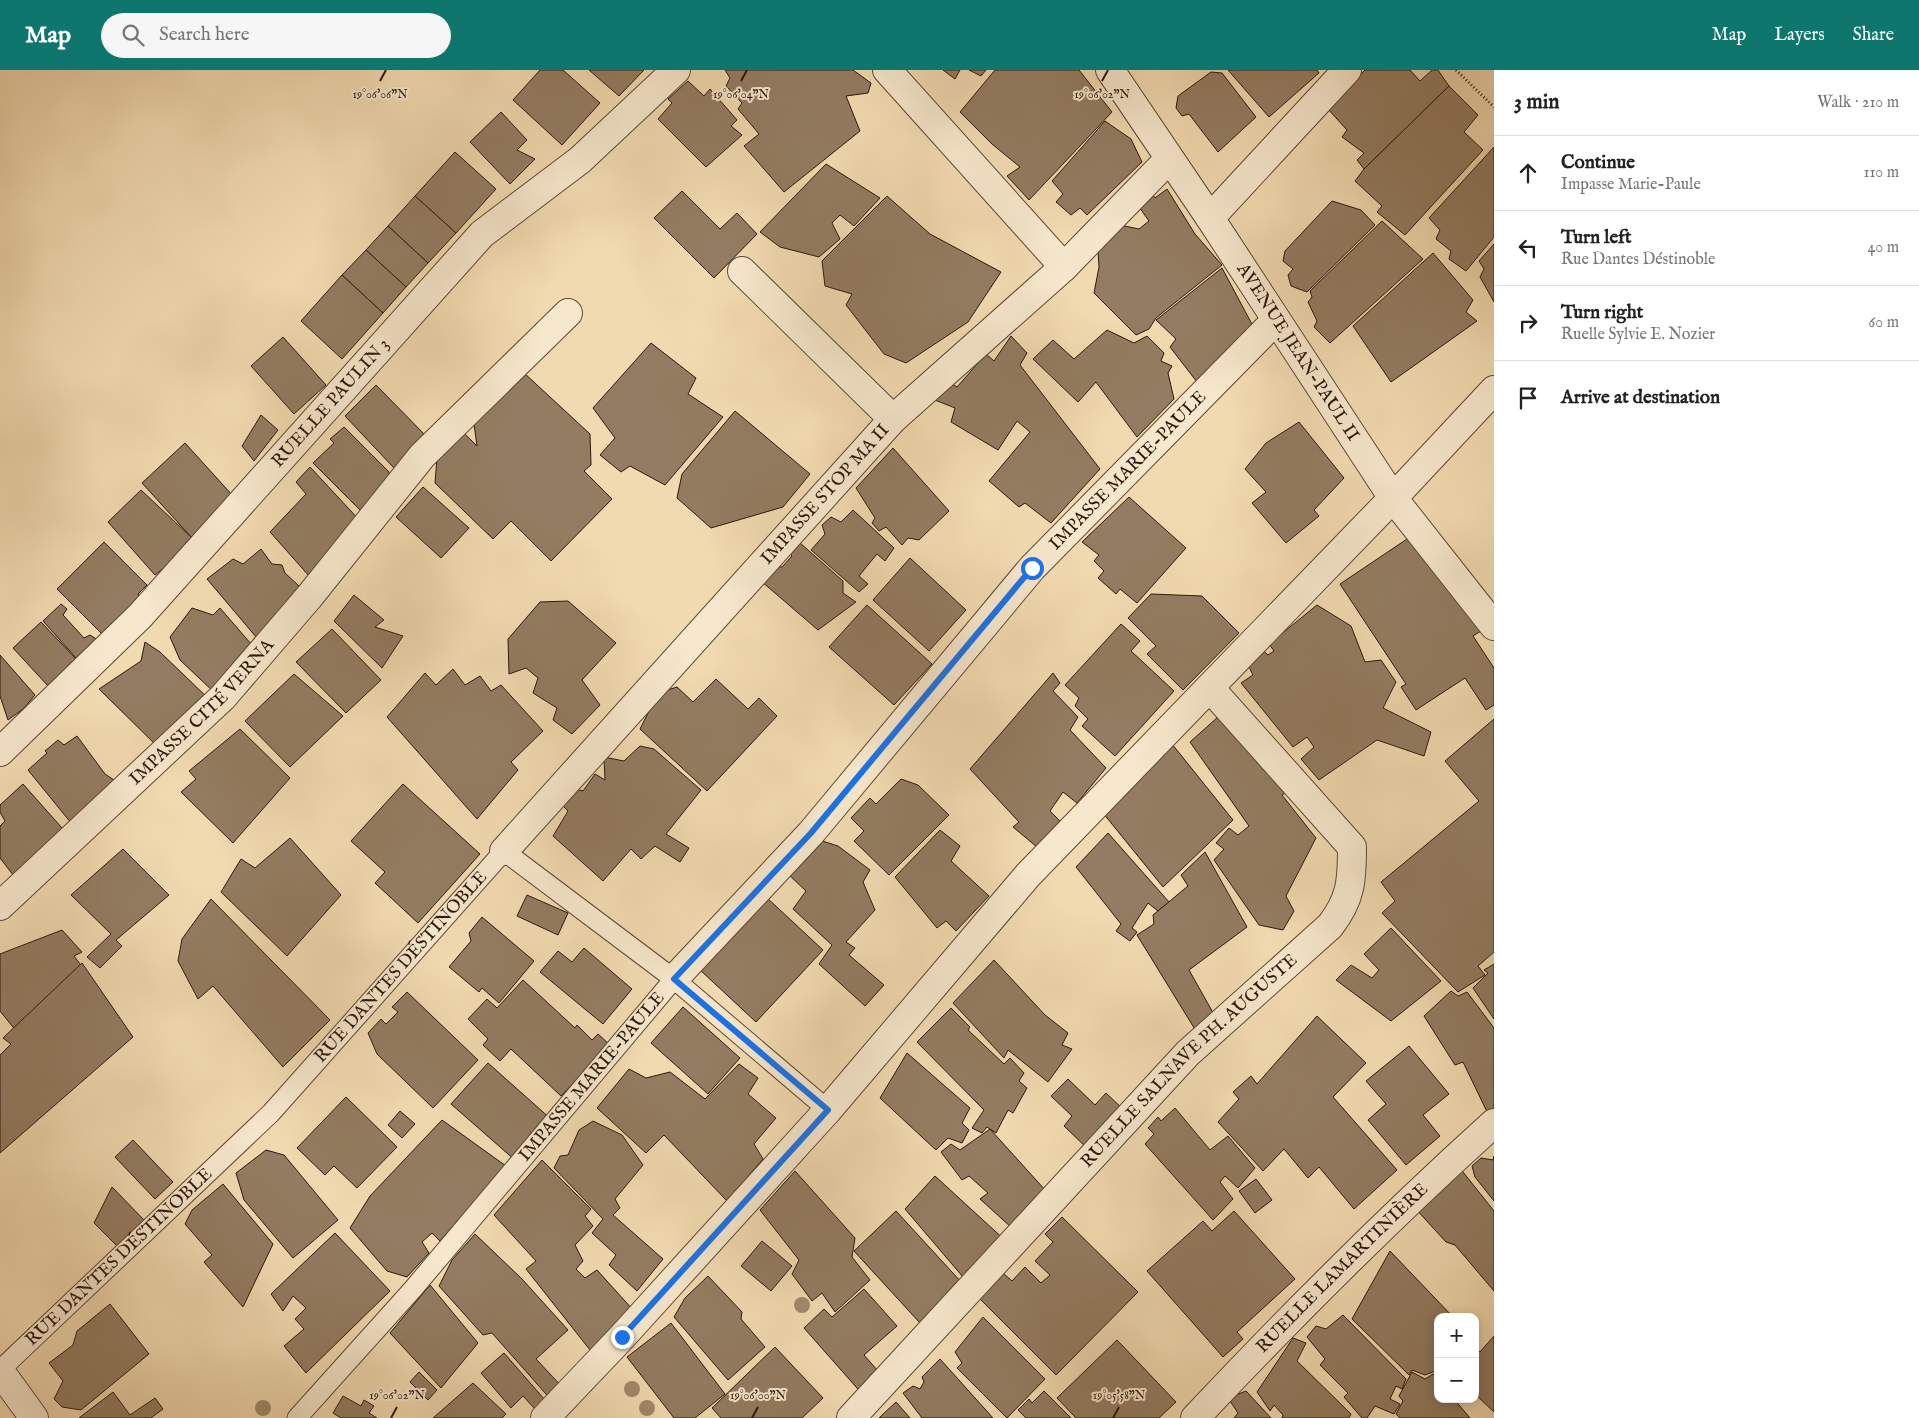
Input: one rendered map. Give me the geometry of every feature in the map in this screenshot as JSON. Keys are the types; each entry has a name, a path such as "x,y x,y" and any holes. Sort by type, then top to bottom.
{"street":[{"name":"RUELLE PAULIN 3","path":"0,752 140,616 482,234 580,160 676,70"},
{"path":"887,70 1064,268"},
{"name":"AVENUE JEAN-PAUL II","path":"1110,70 1394,498 1494,626"},
{"path":"1210,218 1347,70"},
{"name":"IMPASSE STOP MA II","path":"504,851 893,419 1064,268 1169,159"},
{"path":"742,271 893,419"},
{"name":"IMPASSE CITÉ VERNA","path":"0,906 223,697 310,597 385,500 422,456 568,313"},
{"name":"IMPASSE MARIE-PAULE","path":"674,979 811,833 1032,568 1276,320"},
{"path":"545,1418 622,1337 828,1110 1028,875 1394,498 1494,390"},
{"name":"RUELLE SALNAVE PH. AUGUSTE","path":"851,1418 1188,1053 1330,926 1343,910 1350,891 1352,848 1210,688"},
{"name":"RUELLE LAMARTINIÈRE","path":"1195,1418 1274,1334 1410,1198 1494,1123"},
{"path":"0,1371 34,1418"}],"lane":[{"path":"504,851 674,979 828,1110"},
{"name":"RUE DANTES DÉSTINOBLE","path":"0,1371 271,1113 504,851"},
{"name":"IMPASSE MARIE-PAULE","path":"297,1418 413,1289 674,979"}],"path":[{"path":"1456,70 1494,107"}],"building":[{"path":"540,70 563,70 600,103 562,145 513,100"},
{"path":"589,70 644,70 619,96"},
{"path":"725,70 853,70 871,83 868,93 846,96 860,131 784,192 744,146 759,134 738,109 742,103 726,86 730,78"},
{"path":"943,70 960,70 955,79"},
{"path":"969,70 986,70 981,76"},
{"path":"995,70 1079,70 1112,112 1029,200 1007,176 1020,167 992,144 960,112"},
{"path":"1228,70 1317,70 1319,73 1269,117"},
{"path":"1365,70 1410,70 1420,81 1432,70 1438,70 1449,86 1364,169 1357,160 1364,153 1342,137 1347,130 1327,108"},
{"path":"1211,72 1222,73 1256,117 1218,152 1189,114 1182,116 1176,108 1178,96"},
{"path":"688,81 704,96 710,89 737,120 731,126 742,135 706,167 658,119 672,103 668,99"},
{"path":"1449,86 1478,115 1464,132 1483,150 1405,235 1377,212 1382,206 1355,181 1364,169"},
{"path":"501,112 527,140 517,150 535,159 510,184 470,142"},
{"path":"1105,121 1131,139 1142,162 1087,215 1080,208 1071,215 1056,202 1063,194 1052,181"},
{"path":"1494,147 1494,237 1466,271 1449,259 1451,251 1436,239 1440,230 1429,218"},
{"path":"455,152 496,189 456,233 415,196"},
{"path":"826,164 880,198 854,226 840,215 832,223 840,239 819,257 780,247 760,232"},
{"path":"1167,189 1195,234 1222,265 1156,318 1149,329 1136,335 1094,293 1099,267 1098,251 1115,224 1139,229 1149,221 1137,204 1150,190 1155,198"},
{"path":"682,191 720,229 737,213 757,234 714,278 654,218"},
{"path":"415,196 456,233 428,263 388,226"},
{"path":"887,196 930,234 1001,272 968,322 906,363 884,354 846,305 852,294 825,286 822,261"},
{"path":"1332,201 1361,210 1375,225 1307,292 1291,286 1288,275 1293,269 1283,261 1285,251"},
{"path":"1382,221 1423,259 1330,343 1314,327 1317,321 1308,302 1312,297 1310,291"},
{"path":"388,226 428,263 406,287 366,250"},
{"path":"1494,244 1494,302 1480,277 1484,269 1479,261"},
{"path":"366,250 406,287 383,313 342,275"},
{"path":"1433,253 1473,300 1466,312 1477,321 1391,382 1353,326"},
{"path":"1222,268 1254,328 1197,382 1170,347 1176,339 1156,320"},
{"path":"342,275 383,313 342,359 301,321"},
{"path":"1107,330 1134,343 1147,336 1164,353 1161,361 1172,366 1168,373 1174,399 1137,437 1096,382 1078,402 1033,359 1053,340 1074,359"},
{"path":"1011,336 1027,353 1020,365 1100,469 1051,523 1025,503 1019,507 989,481 1030,432 1017,421 998,450 951,422 955,408 935,400 947,381 957,387 986,354 994,361"},
{"path":"283,337 326,385 294,414 251,366"},
{"path":"651,343 696,378 688,394 723,417 665,485 630,466 621,472 600,455 615,438 593,408"},
{"path":"523,372 590,434 591,465 584,471 612,499 551,561 511,521 493,539 435,483 437,458 462,431 477,446 474,424"},
{"path":"376,385 425,435 394,468 345,416"},
{"path":"735,411 810,474 783,507 711,528 677,498 682,474"},
{"path":"261,415 278,430 254,461 242,446"},
{"path":"1299,422 1344,478 1314,510 1319,516 1286,543 1252,503 1266,492 1245,469 1266,443"},
{"path":"344,427 389,472 391,485 360,510 313,463 334,443 330,439"},
{"path":"185,443 234,497 191,537 142,483"},
{"path":"893,448 949,511 919,540 908,538 902,545 886,527 879,531 872,523 875,518 856,488"},
{"path":"310,467 363,524 310,577 270,532 306,494 296,482"},
{"path":"423,487 469,528 441,558 396,517"},
{"path":"141,490 191,537 165,567 155,575 108,522"},
{"path":"1129,497 1186,548 1137,603 1120,589 1116,594 1098,578 1104,571 1094,561 1099,555 1082,542"},
{"path":"853,510 894,548 885,561 877,554 859,576 868,584 859,592 811,550 825,534 822,525 831,517 841,522"},
{"path":"1416,533 1481,631 1473,636 1494,668 1494,705 1486,710 1465,678 1416,710 1401,687 1406,684 1340,584"},
{"path":"104,542 147,585 138,594 141,598 110,642 57,589"},
{"path":"799,542 843,581 843,593 856,602 818,630 761,581 772,566 782,567 792,556 788,552"},
{"path":"261,549 272,564 282,565 285,573 300,587 262,644 207,579 233,559 243,564"},
{"path":"910,558 966,610 929,651 873,600"},
{"path":"1151,594 1202,596 1239,633 1183,690 1147,654 1156,646 1128,618"},
{"path":"354,595 384,620 375,627 403,636 382,668 334,621"},
{"path":"568,601 616,643 582,680 600,705 572,734 553,720 557,708 533,693 538,678 526,668 509,674 508,639 540,602"},
{"path":"61,604 67,609 63,615 84,638 90,635 107,646 85,668 43,621"},
{"path":"867,605 932,664 894,705 829,647"},
{"path":"1317,605 1351,626 1365,662 1381,660 1396,682 1383,708 1431,732 1424,756 1377,740 1319,780 1301,759 1314,747 1307,737 1293,747 1241,683 1253,675 1246,661 1259,647 1268,655 1274,651 1269,644"},
{"path":"192,608 213,615 220,608 258,652 216,694 180,660 170,637"},
{"path":"41,622 77,660 49,687 13,648"},
{"path":"1121,624 1140,641 1131,651 1174,691 1115,756 1082,726 1088,719 1075,706 1079,698 1065,685"},
{"path":"332,629 381,680 346,713 296,662"},
{"path":"145,642 160,652 213,703 162,751 99,689 141,661"},
{"path":"0,655 35,695 23,709 8,720 0,696"},
{"path":"453,669 465,685 480,676 491,691 501,685 543,731 511,762 518,770 477,819 387,717 425,673 436,685"},
{"path":"1053,673 1060,683 1053,691 1078,717 1070,730 1106,768 1077,803 1063,792 1050,811 1060,821 1037,847 1013,827 1019,822 970,769"},
{"path":"294,674 343,716 290,767 245,721"},
{"path":"716,679 748,709 759,698 777,716 707,791 640,729 658,693 677,687 693,702"},
{"path":"1218,717 1287,792 1282,795 1316,838 1286,896 1294,911 1283,930 1259,925 1214,860 1224,849 1216,843 1229,828 1238,835 1249,826 1190,742"},
{"path":"1494,719 1494,952 1478,966 1485,975 1458,992 1382,913 1395,901 1381,882 1479,801 1445,761"},
{"path":"240,729 290,778 233,843 181,792 196,779 189,771"},
{"path":"77,736 105,774 117,782 76,829 28,770 58,740 64,745"},
{"path":"1172,744 1233,820 1163,887 1103,813"},
{"path":"640,746 654,749 701,790 666,834 689,848 680,862 655,846 641,859 631,849 603,881 553,836 568,811 562,805 572,788 583,791 595,774 605,780 604,757 624,761"},
{"path":"901,779 918,785 949,815 889,875 854,841 864,831 851,818 870,798 876,804"},
{"path":"23,784 70,837 17,880 0,858 0,826 5,821 0,812 0,805"},
{"path":"403,784 480,854 418,923 375,883 385,872 351,841"},
{"path":"940,830 960,846 951,861 989,896 956,931 946,921 937,928 895,877"},
{"path":"1108,833 1169,902 1158,911 1148,903 1132,928 1137,932 1130,941 1116,931 1121,924 1076,867"},
{"path":"290,838 341,895 287,956 221,892 241,859 255,868"},
{"path":"816,839 838,846 870,870 863,882 875,910 846,942 855,948 849,955 884,985 865,1006 819,964 832,945 793,909 806,891 788,874"},
{"path":"123,849 169,895 116,940 122,946 100,968 87,957 111,934 71,895"},
{"path":"1205,852 1247,927 1189,970 1216,1018 1196,1031 1137,935 1154,924 1153,915 1188,886 1181,875"},
{"path":"527,895 568,913 558,935 517,916"},
{"path":"765,896 823,950 756,1022 699,969"},
{"path":"211,899 330,1020 283,1067 213,986 198,999 178,961 182,939"},
{"path":"482,917 534,961 499,1003 482,988 479,992 449,967 471,941 469,933"},
{"path":"1391,928 1441,981 1391,1021 1336,980 1351,965 1372,978 1379,970 1364,954"},
{"path":"62,930 82,952 74,956 89,976 21,1037 0,1011 0,954"},
{"path":"584,948 632,989 603,1024 540,972 558,951 572,962"},
{"path":"994,960 1045,1015 1068,1033 1062,1045 1072,1049 1048,1082 1008,1050 1004,1058 953,1003"},
{"path":"82,963 133,1037 0,1153 0,1055 11,1044 3,1038"},
{"path":"1494,964 1494,1019 1473,988 1488,973 1484,970"},
{"path":"523,980 575,1028 577,1025 592,1040 598,1034 610,1045 561,1096 511,1049 500,1061 483,1045 488,1039 468,1019 487,999 497,1008"},
{"path":"1451,991 1458,996 1467,992 1494,1028 1494,1118 1491,1120 1463,1062 1455,1065 1424,1016"},
{"path":"407,992 478,1060 433,1108 377,1054 368,1033 381,1019 386,1024 398,1012 392,1007"},
{"path":"683,1007 740,1058 708,1094 651,1043"},
{"path":"951,1008 970,1027 968,1030 1004,1064 1010,1058 1024,1073 1019,1081 1027,1088 1013,1113 1008,1110 996,1133 987,1127 982,1133 972,1128 984,1110 917,1042"},
{"path":"1317,1016 1366,1063 1333,1097 1397,1170 1354,1209 1319,1167 1308,1178 1284,1149 1263,1171 1218,1122 1239,1099 1233,1092 1251,1076 1257,1084"},
{"path":"1409,1046 1449,1094 1423,1115 1440,1136 1406,1165 1368,1120 1386,1104 1366,1081"},
{"path":"907,1053 970,1108 962,1123 969,1130 962,1143 948,1138 936,1150 880,1098"},
{"path":"488,1063 552,1120 516,1161 451,1104"},
{"path":"739,1064 758,1078 748,1094 776,1118 754,1144 763,1159 727,1201 664,1135 646,1153 597,1108 629,1069 646,1078 670,1072 705,1099"},
{"path":"1068,1079 1095,1105 1106,1093 1126,1112 1090,1151 1064,1126 1072,1116 1051,1096"},
{"path":"346,1097 397,1147 357,1188 334,1166 325,1175 297,1148"},
{"path":"1175,1108 1210,1150 1228,1136 1255,1168 1238,1188 1225,1176 1220,1182 1233,1199 1213,1220 1145,1144 1154,1134 1148,1128 1158,1117 1161,1121"},
{"path":"400,1111 415,1124 402,1138 388,1125"},
{"path":"442,1120 506,1166 440,1241 432,1233 422,1242 429,1253 407,1277 387,1271 350,1228 370,1196"},
{"path":"593,1121 622,1135 643,1165 615,1199 620,1208 613,1215 663,1259 637,1291 609,1265 616,1255 592,1233 603,1219 554,1168 560,1156 568,1155 579,1130"},
{"path":"990,1129 1046,1191 1012,1228 980,1199 988,1193 969,1176 962,1180 941,1152 951,1144 960,1150"},
{"path":"133,1140 173,1182 155,1199 115,1157"},
{"path":"266,1150 284,1155 338,1220 293,1258 244,1200 236,1173"},
{"path":"1494,1156 1494,1201 1475,1177 1472,1166 1481,1158 1493,1160"},
{"path":"542,1160 591,1209 585,1216 593,1226 575,1245 583,1261 576,1269 585,1278 597,1270 634,1311 594,1355 526,1269 536,1261 494,1215"},
{"path":"1459,1167 1494,1211 1494,1291 1455,1245 1446,1242 1414,1207"},
{"path":"795,1171 855,1238 852,1257 870,1280 835,1312 822,1293 812,1301 792,1274 799,1260 760,1210"},
{"path":"935,1176 1008,1243 969,1284 905,1209"},
{"path":"1256,1179 1272,1200 1255,1213 1239,1191"},
{"path":"223,1184 273,1244 243,1307 204,1262 212,1255 185,1224 192,1210"},
{"path":"112,1187 145,1221 118,1247 94,1223"},
{"path":"896,1211 963,1284 920,1323 854,1251"},
{"path":"1234,1211 1295,1279 1237,1332 1243,1339 1223,1357 1147,1271 1203,1221 1212,1231"},
{"path":"1062,1217 1138,1292 1056,1375 979,1298 1003,1273 1012,1281 1025,1267 1041,1283 1050,1275 1035,1261 1053,1242 1045,1234"},
{"path":"335,1233 390,1291 306,1373 284,1346 304,1329 295,1319 306,1308 293,1296 283,1311 271,1294"},
{"path":"475,1234 522,1279 568,1330 536,1359 564,1389 553,1402 492,1333 483,1335 439,1286 452,1260"},
{"path":"762,1241 792,1266 771,1291 741,1266"},
{"path":"1390,1251 1449,1313 1434,1313 1434,1372 1425,1375 1412,1370 1409,1375 1352,1319"},
{"path":"708,1276 742,1312 741,1319 765,1347 728,1380 674,1317 685,1298"},
{"path":"430,1285 478,1343 441,1388 390,1333"},
{"path":"864,1289 897,1326 864,1355 884,1378 864,1396 804,1328 824,1309 832,1317"},
{"path":"110,1304 149,1354 81,1410 62,1407 54,1399 63,1381 49,1363 73,1345 77,1331"},
{"path":"1343,1315 1406,1379 1402,1389 1396,1386 1390,1399 1400,1404 1394,1414 1375,1406 1367,1418 1362,1418 1344,1397 1348,1393 1320,1365 1325,1359 1307,1337 1316,1326 1326,1329"},
{"path":"983,1317 1045,1379 1007,1418 957,1368 962,1363 955,1352"},
{"path":"671,1323 725,1394 695,1418 674,1418 627,1357"},
{"path":"1494,1336 1494,1412 1479,1398 1480,1352"},
{"path":"1293,1338 1306,1343 1297,1361 1351,1414 1349,1418 1282,1418 1283,1415 1274,1405 1270,1411 1257,1392"},
{"path":"1117,1340 1176,1402 1159,1418 1076,1418 1057,1398"},
{"path":"775,1347 823,1398 802,1418 721,1418 712,1408"},
{"path":"504,1353 545,1400 535,1409 523,1396 511,1408 481,1373"},
{"path":"940,1359 993,1418 922,1418 903,1393 913,1386 920,1389 924,1382 922,1377"},
{"path":"419,1372 437,1390 428,1400 410,1382"},
{"path":"1412,1372 1425,1379 1433,1374 1434,1403 1457,1403 1470,1418 1400,1418 1396,1414 1403,1401 1399,1396"},
{"path":"473,1383 506,1414 502,1418 433,1418"},
{"path":"1044,1391 1071,1418 1026,1418 1018,1410 1029,1399 1032,1403"},
{"path":"1246,1391 1271,1418 1234,1418 1238,1413 1228,1398"},
{"path":"113,1392 130,1415 155,1398 163,1409 151,1418 79,1418"},
{"path":"343,1396 361,1406 364,1400 374,1406 369,1413 377,1418 341,1418 333,1413"},
{"path":"896,1402 910,1418 879,1418"}],"route":[{"path":"622,1337 828,1110 674,979 811,833 1032,568"}]}
